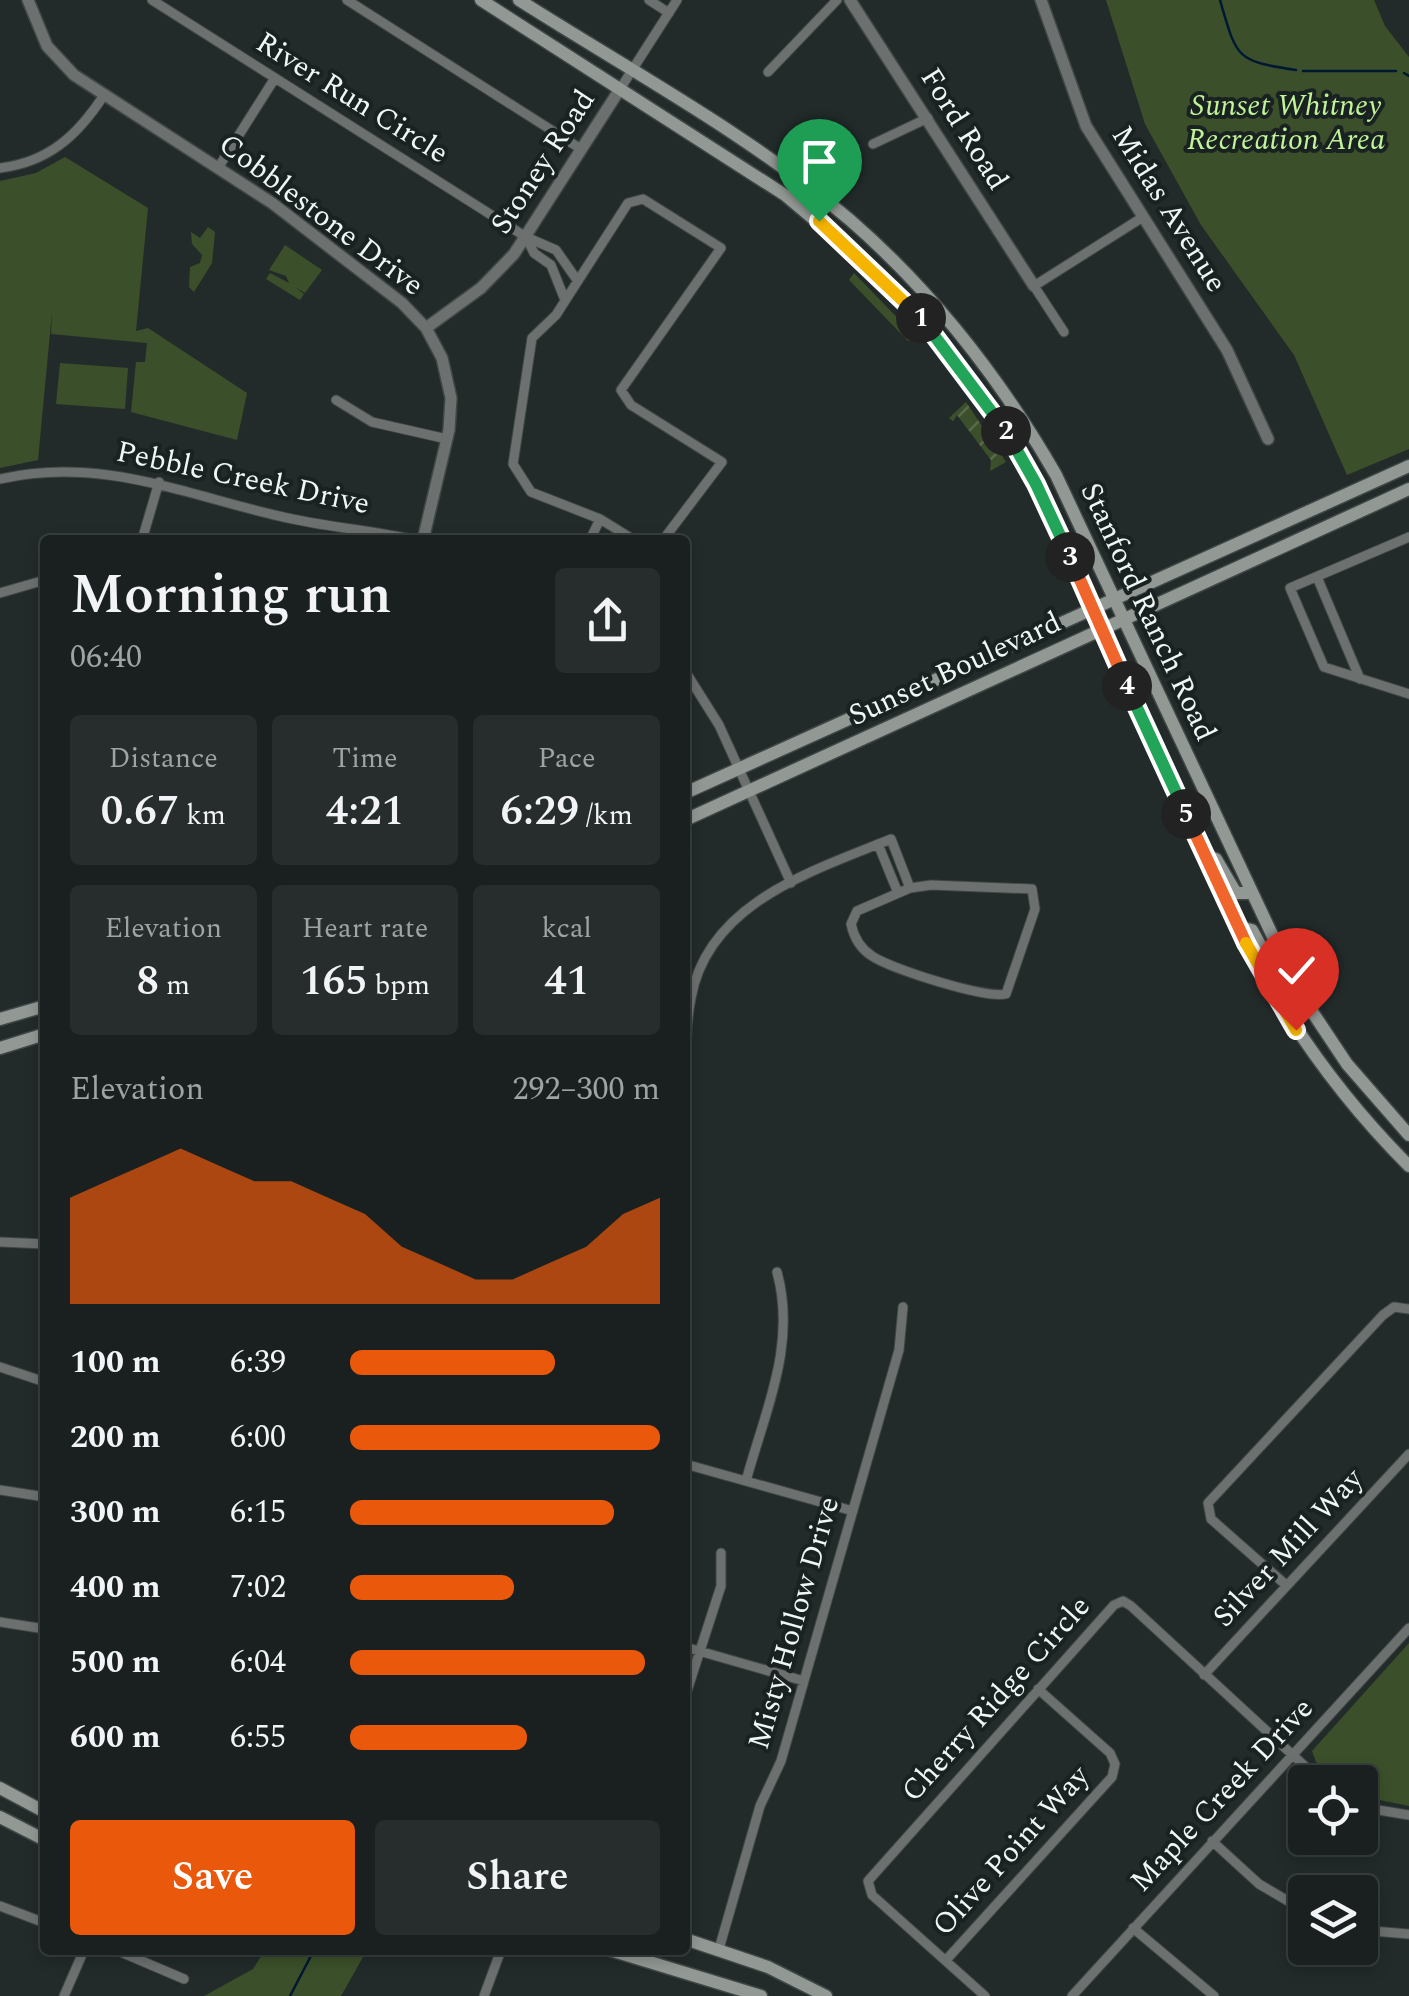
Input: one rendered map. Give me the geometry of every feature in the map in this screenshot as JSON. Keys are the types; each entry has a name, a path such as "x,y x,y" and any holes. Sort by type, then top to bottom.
{"main road":[{"name":"Stanford Ranch Road","path":"481,0 819,221 906,302 973,383 1036,484 1238,927 1302,1040 1358,1113 1409,1166"},
{"name":"Stanford Ranch Road","path":"519,0 830,204 894,261 966,340 1012,402 1062,486 1112,601 1298,992 1347,1064 1409,1135"},
{"path":"966,340 973,383 1012,402"},
{"name":"Sunset Boulevard","path":"690,791 1409,466"},
{"name":"Sunset Boulevard","path":"690,818 1409,489"},
{"path":"1205,856 1216,859 1236,893 1250,893"},
{"path":"1238,927 1252,930 1282,986 1298,992"},
{"path":"0,1019 40,1007"},
{"path":"0,1048 40,1036"},
{"path":"0,1788 40,1809"},
{"path":"0,1817 40,1837"},
{"path":"690,1940 826,1996"},
{"path":"626,1955 761,1996"}],"street":[{"name":"Cobblestone Drive","path":"28,0 39,32 55,56 104,94 318,237 402,303 426,328 450,384 447,438 424,535"},
{"name":"River Run Circle","path":"152,0 526,238 556,250 578,280"},
{"path":"347,0 582,149"},
{"path":"649,0 669,13"},
{"name":"Stoney Road","path":"426,328 492,278 526,238 677,0"},
{"path":"768,72 837,0"},
{"name":"Ford Road","path":"850,0 1034,286"},
{"name":"Midas Avenue","path":"1041,0 1078,108 1227,350 1268,439"},
{"path":"218,168 275,78"},
{"path":"0,168 39,158 61,146 85,122 104,94"},
{"path":"873,144 928,118"},
{"path":"626,535 600,520 530,492 513,464 532,338 565,300 628,203 643,199 721,248 621,390 631,405 722,462 667,535"},
{"path":"1064,332 1034,286 1143,217"},
{"path":"526,238 534,253 551,265 565,300"},
{"path":"336,400 372,422 447,438"},
{"name":"Pebble Creek Drive","path":"0,480 88,470 159,482 278,516 386,535"},
{"path":"143,535 159,482"},
{"path":"592,535 600,520"},
{"path":"1409,538 1290,588 1324,667 1409,694"},
{"path":"1317,577 1360,679"},
{"path":"0,593 40,581"},
{"path":"690,677 706,701 791,883"},
{"path":"690,1010 702,964 720,934 748,906 891,839 910,888"},
{"path":"878,844 898,893"},
{"path":"887,866 899,861"},
{"path":"1015,885 1032,889 1035,909 1006,994 988,995 868,953 852,931 853,916 861,908 898,893 910,888 1015,885"},
{"path":"0,1242 40,1244"},
{"path":"746,1481 785,1340 787,1313 778,1272"},
{"name":"Misty Hollow Drive","path":"719,1949 760,1806 781,1760 899,1350 903,1307"},
{"path":"1286,1586 1212,1519 1208,1504 1383,1315 1394,1308 1409,1309"},
{"path":"0,1367 40,1380"},
{"name":"Silver Mill Way","path":"1204,1676 1409,1454"},
{"path":"690,1465 852,1511"},
{"path":"0,1490 40,1495"},
{"path":"690,1684 721,1586 721,1553"},
{"name":"Cherry Ridge Circle","path":"985,1996 872,1894 868,1881 1038,1689 1123,1601 1302,1765"},
{"path":"0,1622 40,1628"},
{"name":"Maple Creek Drive","path":"1072,1996 1409,1628"},
{"path":"690,1648 804,1681"},
{"name":"Olive Point Way","path":"947,1959 1112,1778 1114,1764 1110,1753 1038,1689"},
{"path":"1378,1810 1409,1815"},
{"path":"1212,1841 1260,1884 1288,1901"},
{"path":"0,1906 40,1922"},
{"path":"1133,1928 1214,1996"},
{"path":"1378,1931 1409,1934"},
{"path":"64,1996 82,1955"},
{"path":"128,1955 184,1979"},
{"path":"484,1996 500,1955"}],"green space":[{"name":"Sunset Whitney Recreation Area","path":"1106,0 1374,0 1385,26 1409,57 1409,449 1347,475 1294,355 1201,225 1145,124"},
{"path":"65,157 148,208 136,331 148,328 247,393 237,440 131,412 136,362 145,362 147,343 51,334 52,312 38,460 0,468 0,181 36,173"},
{"path":"208,227 215,232 212,263 194,292 189,287 190,267 200,263 202,255 192,244 191,232 200,238"},
{"path":"285,245 322,270 305,293 295,287 304,294 300,300 266,279 270,273 289,283 286,276 269,270"},
{"path":"854,273 913,334 912,339 908,341 849,280"},
{"path":"60,363 128,368 125,409 56,404"},
{"path":"966,402 1006,462 990,471 991,460 957,415 953,421 949,418"},
{"path":"1409,1643 1409,1806 1378,1800 1378,1765 1319,1765 1312,1751"},
{"path":"262,1955 364,1955 341,1996 204,1996 253,1969"}],"waterway":[{"path":"1220,0 1230,34 1242,53 1261,63 1296,70"},
{"path":"1303,71 1396,71"},
{"path":"1404,73 1409,76"},
{"path":"690,859 691,851"},
{"path":"290,1996 311,1955"}],"route":[{"path":"819,221 860,256 931,330 977,388 1023,460 1238,927 1296,1030"}]}
